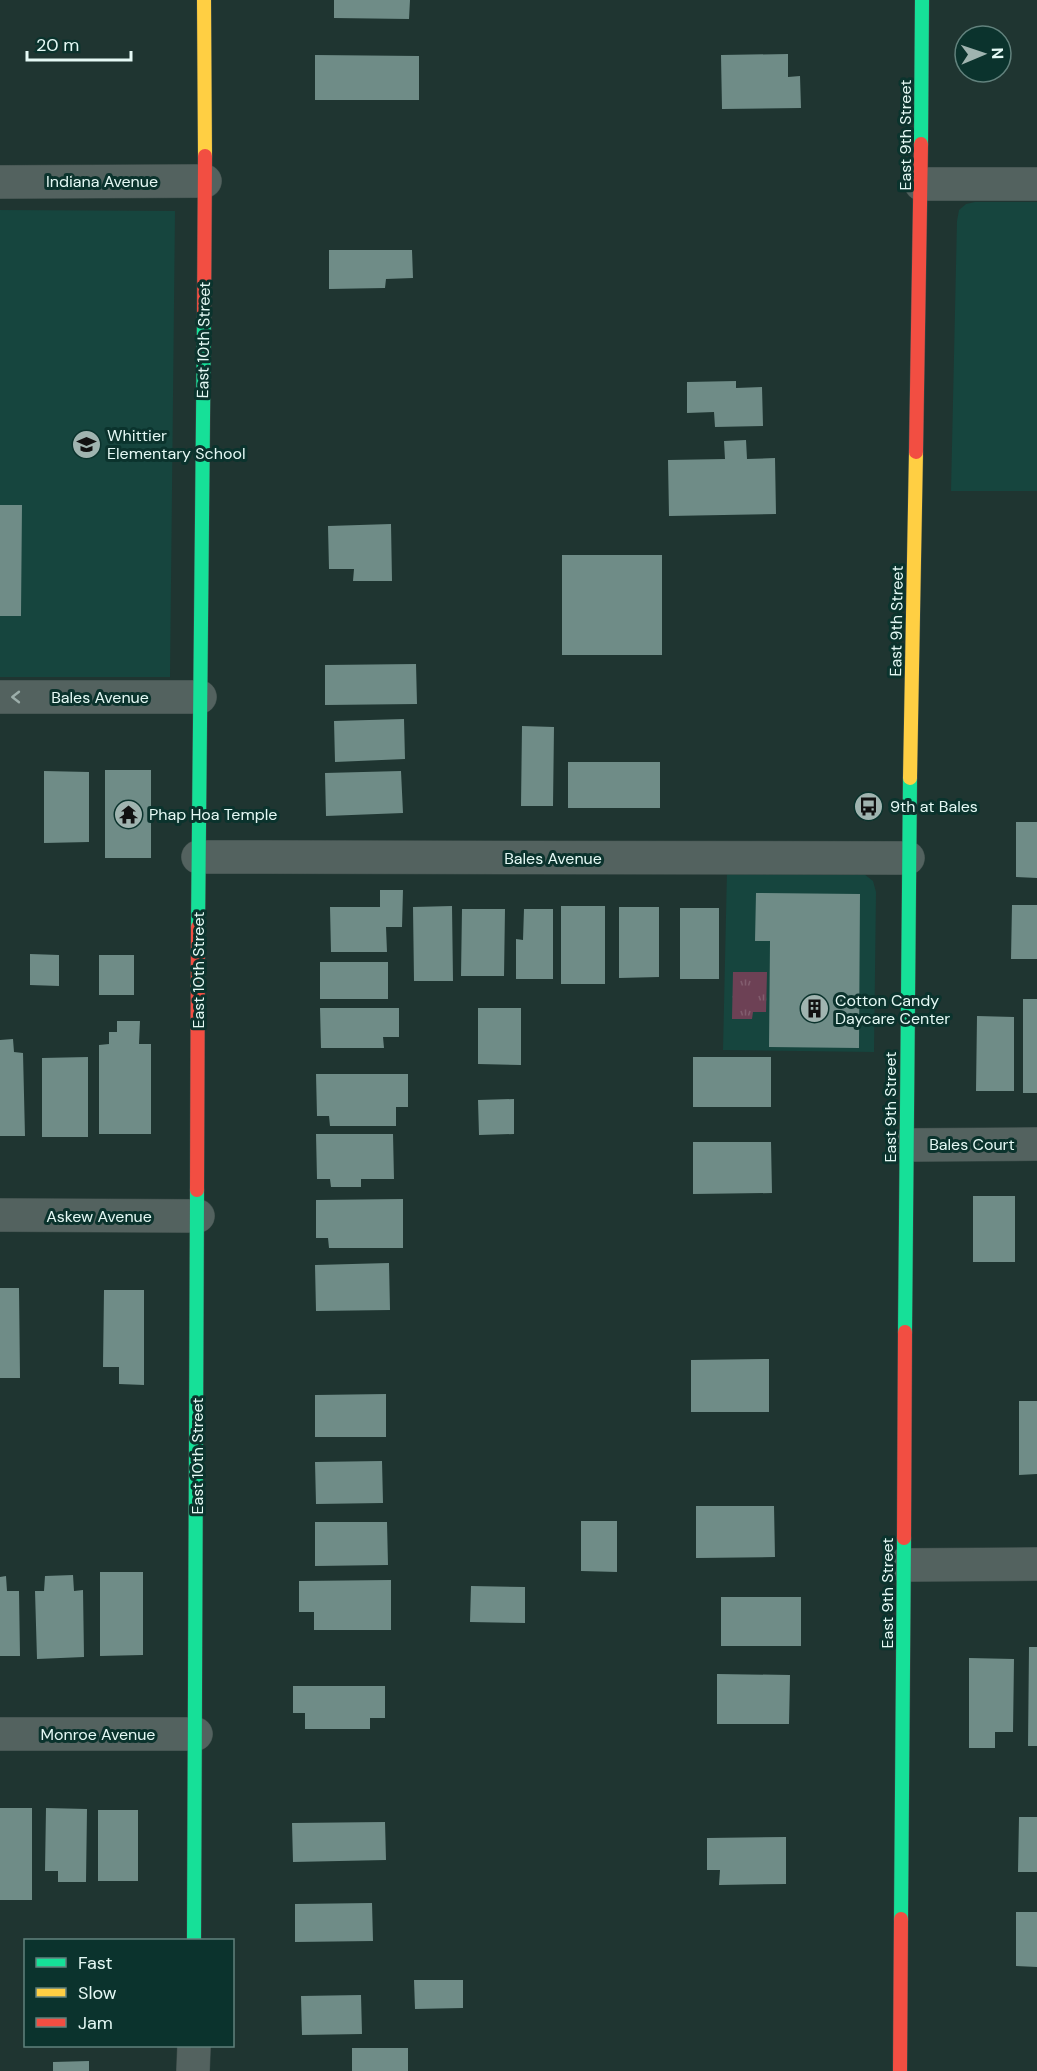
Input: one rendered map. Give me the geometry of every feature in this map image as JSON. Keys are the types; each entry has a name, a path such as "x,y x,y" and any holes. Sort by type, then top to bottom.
{"main road":[{"name":"East 10th Street","path":"194,1939 198,857 205,181 204,0"},
{"name":"East 9th Street","path":"900,2071 908,858 921,184 922,0"}],"street":[{"name":"Indiana Avenue","path":"0,182 205,181"},
{"path":"921,184 1037,184"},
{"name":"Bales Avenue","path":"0,697 200,697"},
{"name":"Bales Avenue","path":"198,857 908,858"},
{"name":"Bales Court","path":"907,1144 1037,1144"},
{"name":"Askew Avenue","path":"0,1215 198,1216"},
{"path":"903,1565 1037,1564"},
{"name":"Monroe Avenue","path":"0,1734 196,1734"},
{"path":"193,2071 194,2047"}],"shaded area":[{"path":"1037,202 1037,491 951,491 957,221 959,210 966,204"},
{"name":"Whittier Elementary School","path":"0,210 175,211 170,677 0,677"},
{"path":"727,871 864,874 873,881 876,892 874,1052 723,1050"}],"green space":[{"path":"733,972 767,972 766,1012 753,1012 752,1019 732,1019"}],"building":[{"path":"334,0 410,0 409,19 334,18"},
{"path":"788,54 788,77 800,76 801,108 722,109 721,55"},
{"path":"315,55 419,56 419,100 315,100"},
{"path":"329,250 412,250 413,278 386,279 385,288 329,289"},
{"path":"736,381 736,388 762,387 763,426 715,427 714,412 687,413 687,382"},
{"path":"746,440 747,459 775,458 776,514 669,516 668,460 725,459 724,441"},
{"path":"0,505 22,505 21,616 0,616"},
{"path":"391,524 392,581 353,581 354,569 329,569 328,526"},
{"path":"562,555 662,555 662,655 562,655"},
{"path":"416,664 417,704 325,705 325,665"},
{"path":"404,719 405,759 335,762 334,721"},
{"path":"522,726 554,727 553,806 521,806"},
{"path":"568,762 660,762 660,808 568,808"},
{"name":"Phap Hoa Temple","path":"105,770 151,770 151,858 105,858"},
{"path":"44,771 89,772 89,842 44,843"},
{"path":"401,771 403,813 326,816 325,773"},
{"path":"1016,822 1037,822 1037,878 1016,877"},
{"path":"380,890 403,890 402,927 386,927 387,952 331,952 330,907 380,907"},
{"path":"756,893 860,894 859,1048 769,1047 770,941 755,941"},
{"path":"1012,905 1037,905 1037,959 1011,959"},
{"path":"452,906 453,981 414,981 413,907"},
{"path":"561,906 605,906 605,984 561,984"},
{"path":"619,907 659,907 659,977 619,978"},
{"path":"680,908 719,908 719,979 680,979"},
{"path":"462,909 505,909 504,976 461,976"},
{"path":"524,909 553,909 553,979 516,979 516,939 523,940"},
{"path":"30,954 59,955 59,986 30,985"},
{"path":"99,955 134,955 134,995 99,995"},
{"path":"320,962 388,962 388,999 320,999"},
{"path":"1023,999 1037,999 1037,1093 1023,1093"},
{"path":"320,1008 399,1008 399,1037 383,1037 384,1048 321,1048"},
{"path":"478,1008 521,1008 521,1065 478,1064"},
{"path":"977,1016 1014,1017 1014,1091 976,1091"},
{"path":"117,1021 140,1021 139,1044 151,1044 151,1134 99,1134 99,1045 109,1044 109,1032 117,1032"},
{"path":"13,1039 14,1052 23,1053 25,1136 0,1136 0,1040"},
{"path":"88,1057 88,1137 42,1137 42,1058"},
{"path":"693,1057 771,1057 771,1107 693,1107"},
{"path":"316,1074 408,1074 408,1107 396,1107 396,1126 330,1126 329,1116 317,1116"},
{"path":"514,1099 514,1134 479,1135 478,1100"},
{"path":"316,1134 393,1134 394,1179 361,1179 361,1187 331,1187 330,1179 317,1179"},
{"path":"693,1142 771,1142 772,1193 693,1194"},
{"path":"973,1196 1015,1196 1015,1262 973,1262"},
{"path":"403,1199 403,1248 329,1248 328,1238 316,1238 316,1200"},
{"path":"389,1263 390,1310 316,1311 315,1265"},
{"path":"0,1288 19,1288 20,1378 0,1378"},
{"path":"104,1290 144,1290 144,1385 119,1384 119,1367 103,1367"},
{"path":"769,1359 769,1412 691,1412 691,1360"},
{"path":"386,1394 386,1437 315,1437 315,1395"},
{"path":"1019,1401 1037,1401 1037,1474 1019,1475"},
{"path":"382,1461 383,1503 316,1504 315,1462"},
{"path":"696,1506 774,1506 775,1557 696,1558"},
{"path":"581,1521 617,1521 617,1572 581,1571"},
{"path":"315,1522 387,1522 388,1565 315,1566"},
{"path":"100,1572 143,1572 143,1655 100,1656"},
{"path":"73,1575 74,1591 83,1590 84,1657 37,1659 35,1591 44,1591 45,1576"},
{"path":"6,1576 7,1591 19,1591 20,1656 0,1656 0,1577"},
{"path":"391,1580 391,1630 314,1630 314,1612 299,1612 299,1581"},
{"path":"471,1586 525,1587 525,1623 470,1622"},
{"path":"721,1597 801,1597 801,1646 721,1646"},
{"path":"1029,1647 1037,1647 1037,1746 1028,1746"},
{"path":"969,1658 1014,1659 1013,1732 995,1732 995,1748 969,1748"},
{"path":"717,1674 790,1675 789,1724 717,1724"},
{"path":"293,1686 385,1686 385,1718 370,1718 370,1729 305,1729 305,1713 293,1713"},
{"path":"0,1808 32,1808 32,1900 0,1900"},
{"path":"46,1808 87,1809 86,1882 58,1882 58,1871 45,1871"},
{"path":"98,1810 138,1810 138,1881 98,1881"},
{"path":"1019,1817 1037,1817 1037,1872 1018,1872"},
{"path":"385,1822 386,1860 293,1862 292,1823"},
{"path":"786,1837 786,1884 719,1885 720,1870 707,1870 707,1838"},
{"path":"372,1903 373,1941 295,1942 295,1904"},
{"path":"1016,1912 1037,1912 1037,1967 1016,1966"},
{"path":"414,1980 463,1980 463,2008 415,2009"},
{"path":"361,1995 362,2034 302,2035 301,1996"},
{"path":"352,2048 408,2048 408,2071 352,2071"},
{"path":"89,2061 89,2071 53,2071 53,2062"}],"traffic: fast":[{"path":"921,144 922,0"},
{"path":"198,927 204,317"},
{"path":"905,1332 910,778"},
{"path":"194,1939 197,1190"},
{"path":"901,1919 904,1538"}],"traffic: slow":[{"path":"204,0 205,156"},
{"path":"910,778 916,452"}],"traffic: jam":[{"path":"916,452 921,144"},
{"path":"204,317 205,156"},
{"path":"197,1190 198,927"},
{"path":"904,1538 905,1332"},
{"path":"900,2071 901,1919"}],"place":[{"name":"Whittier Elementary School","path":"86,444"},
{"name":"9th at Bales","path":"869,806"},
{"name":"Phap Hoa Temple","path":"128,814"},
{"name":"Cotton Candy Daycare Center","path":"814,1009"}]}
